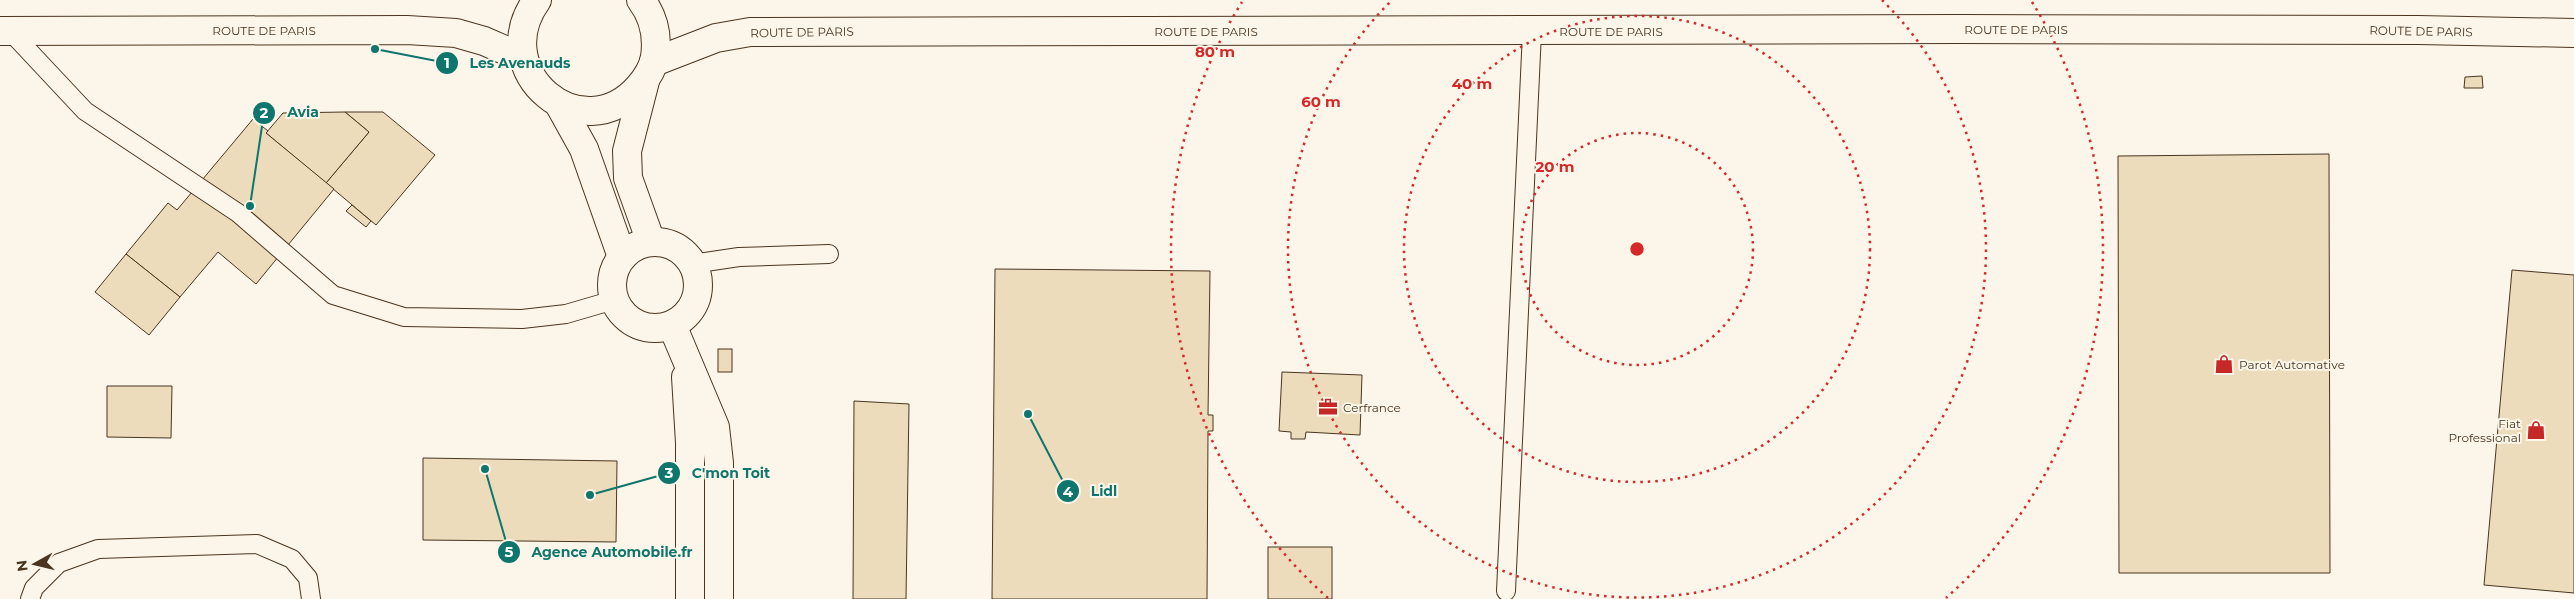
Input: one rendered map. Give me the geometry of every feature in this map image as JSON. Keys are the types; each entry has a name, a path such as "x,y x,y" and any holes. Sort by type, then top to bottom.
{"main road":[{"path":"537,0 528,12 522,35 523,58 530,77 543,92 559,104 578,110 597,110 616,105 632,95 649,71"},
{"path":"641,0 648,9 654,26 657,44 627,151 628,178 651,242"},
{"name":"ROUTE DE PARIS","path":"649,71 716,38 750,32 1532,32 1968,29 2418,30 2574,33"},
{"name":"ROUTE DE PARIS","path":"5,31 407,30 456,33 484,41 523,58"},
{"path":"559,104 584,149 622,257"},
{"path":"651,242 663,243 674,247 692,264 697,278 697,292 693,306 684,317 672,325 658,328 644,327 631,322 621,312 614,300 612,285 615,270 622,257 630,250 651,242"},
{"path":"672,325 715,427 719,462 719,599"},
{"path":"684,355 690,443 690,599"}],"lane":[{"path":"5,31 85,111 238,213 333,295 404,317 522,318 566,314 614,300"},
{"path":"1506,591 1532,32"},
{"path":"692,264 740,257 829,254"},
{"path":"30,599 34,588 59,563 98,549 257,544 292,559 308,578 311,599"}],"building":[{"path":"2482,76 2483,88 2464,88 2465,77"},
{"path":"345,112 383,112 435,155 376,225 326,183 369,132"},
{"path":"345,112 369,132 326,183 266,133 283,113"},
{"path":"253,119 268,131 266,133 334,189 256,284 218,252 180,297 126,254 168,203 177,210"},
{"name":"Parot Automative","path":"2329,154 2330,573 2119,573 2118,156"},
{"path":"352,205 371,221 366,227 346,211"},
{"path":"126,254 180,297 149,335 95,292"},
{"path":"995,269 1210,271 1208,415 1213,415 1213,431 1208,431 1207,599 992,599"},
{"name":"Fiat Professional","path":"2512,270 2574,275 2574,593 2484,585"},
{"path":"718,349 732,349 732,372 718,372"},
{"path":"1282,372 1362,375 1360,435 1306,432 1305,439 1291,439 1291,432 1279,431"},
{"path":"107,386 172,386 171,438 107,437"},
{"path":"854,401 909,404 906,599 853,599"},
{"path":"423,458 617,461 616,542 423,540"},
{"path":"1268,547 1332,547 1332,599 1268,599"}],"place":[{"name":"Les Avenauds","path":"375,49"},
{"name":"Avia","path":"250,206"},
{"name":"Parot Automative","path":"2224,364"},
{"name":"Cerfrance","path":"1328,407"},
{"name":"Lidl","path":"1028,414"},
{"name":"Fiat Professional","path":"2536,430"},
{"name":"Agence Automobile.fr","path":"485,469"},
{"name":"C'mon Toit","path":"590,495"}]}
